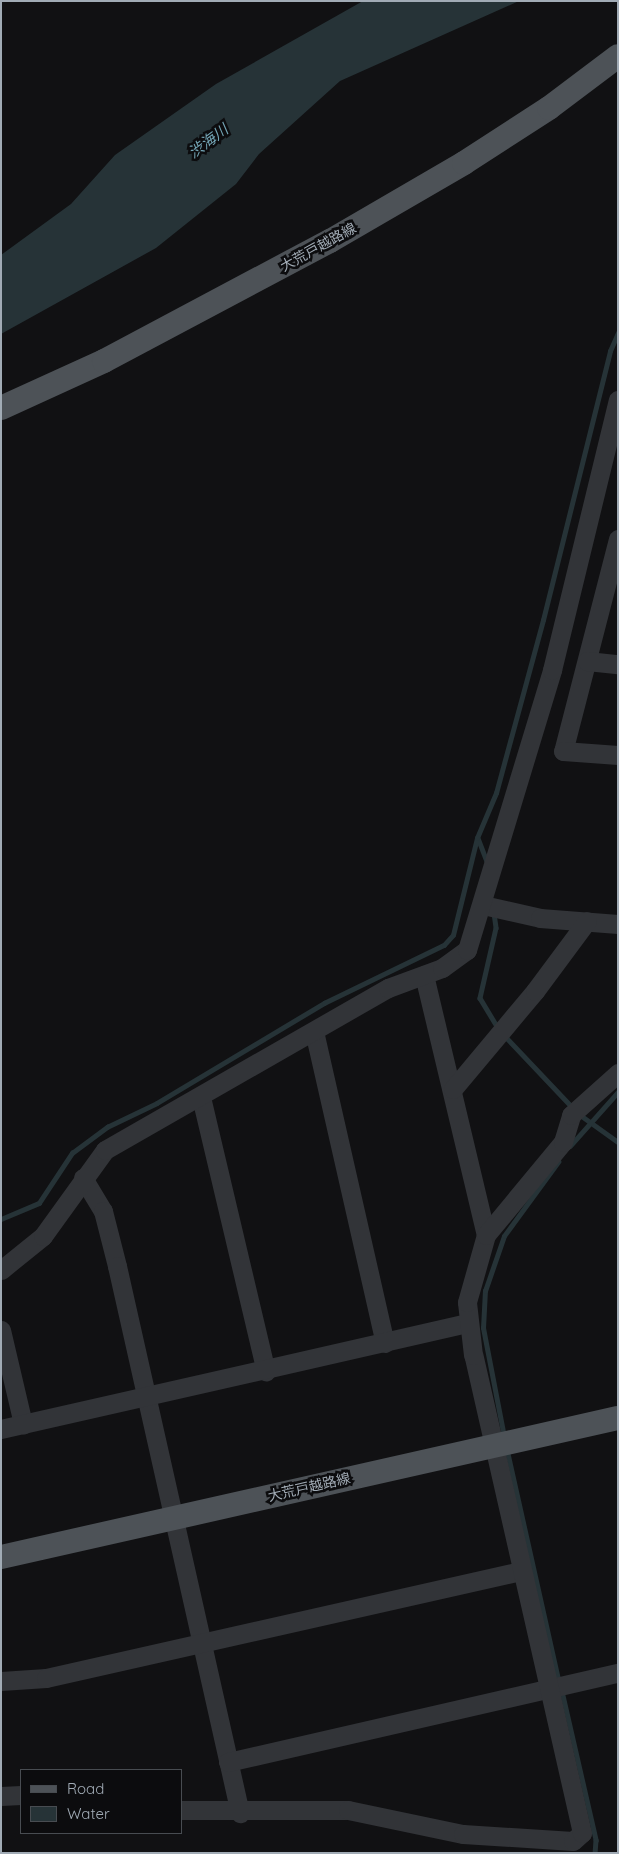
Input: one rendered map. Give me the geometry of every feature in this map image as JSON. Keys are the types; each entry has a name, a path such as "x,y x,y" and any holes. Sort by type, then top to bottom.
{"main road":[{"name":"大荒戸越路線","path":"1,408 104,361 330,241 464,163 549,108 618,56"},
{"name":"大荒戸越路線","path":"1,1557 618,1418"}],"street":[{"path":"1,1270 43,1236 104,1150 201,1097 388,988 424,976 460,959 467,950 483,905 552,670 618,400"},
{"path":"618,540 614,570 563,751 618,755"},
{"path":"587,661 618,664"},
{"path":"483,905 540,918 618,924"},
{"path":"453,1089 536,992 588,921"},
{"path":"424,976 453,1089 486,1236"},
{"path":"314,1031 384,1343"},
{"path":"182,1810 240,1812 348,1810 463,1834 574,1840 582,1832 467,1323 467,1302 486,1236 563,1142 571,1114 618,1073"},
{"path":"201,1097 266,1370"},
{"path":"83,1178 103,1210 144,1397 240,1812"},
{"path":"1,1429 467,1323"},
{"path":"1,1330 23,1424"},
{"path":"1,1680 46,1678 522,1571"},
{"path":"228,1762 618,1673"},
{"path":"1,1796 20,1795"}],"water":[{"name":"渋海川","path":"363,1 519,1 340,81 259,154 236,184 156,248 1,334 1,255 71,204 115,155 216,84"}],"waterway":[{"path":"1,1219 39,1203 72,1153 107,1127 157,1103 324,1003 444,945 453,935 477,838 496,793 543,620 610,351 618,333"},
{"path":"478,838 487,861"},
{"path":"494,913 496,928 480,998 498,1028"},
{"path":"505,1036 573,1108"},
{"path":"570,1146 618,1092"},
{"path":"579,1114 618,1142"},
{"path":"504,1437 483,1328 485,1291 504,1236 558,1162"},
{"path":"507,1449 559,1681"},
{"path":"562,1691 596,1840 595,1853"}]}
